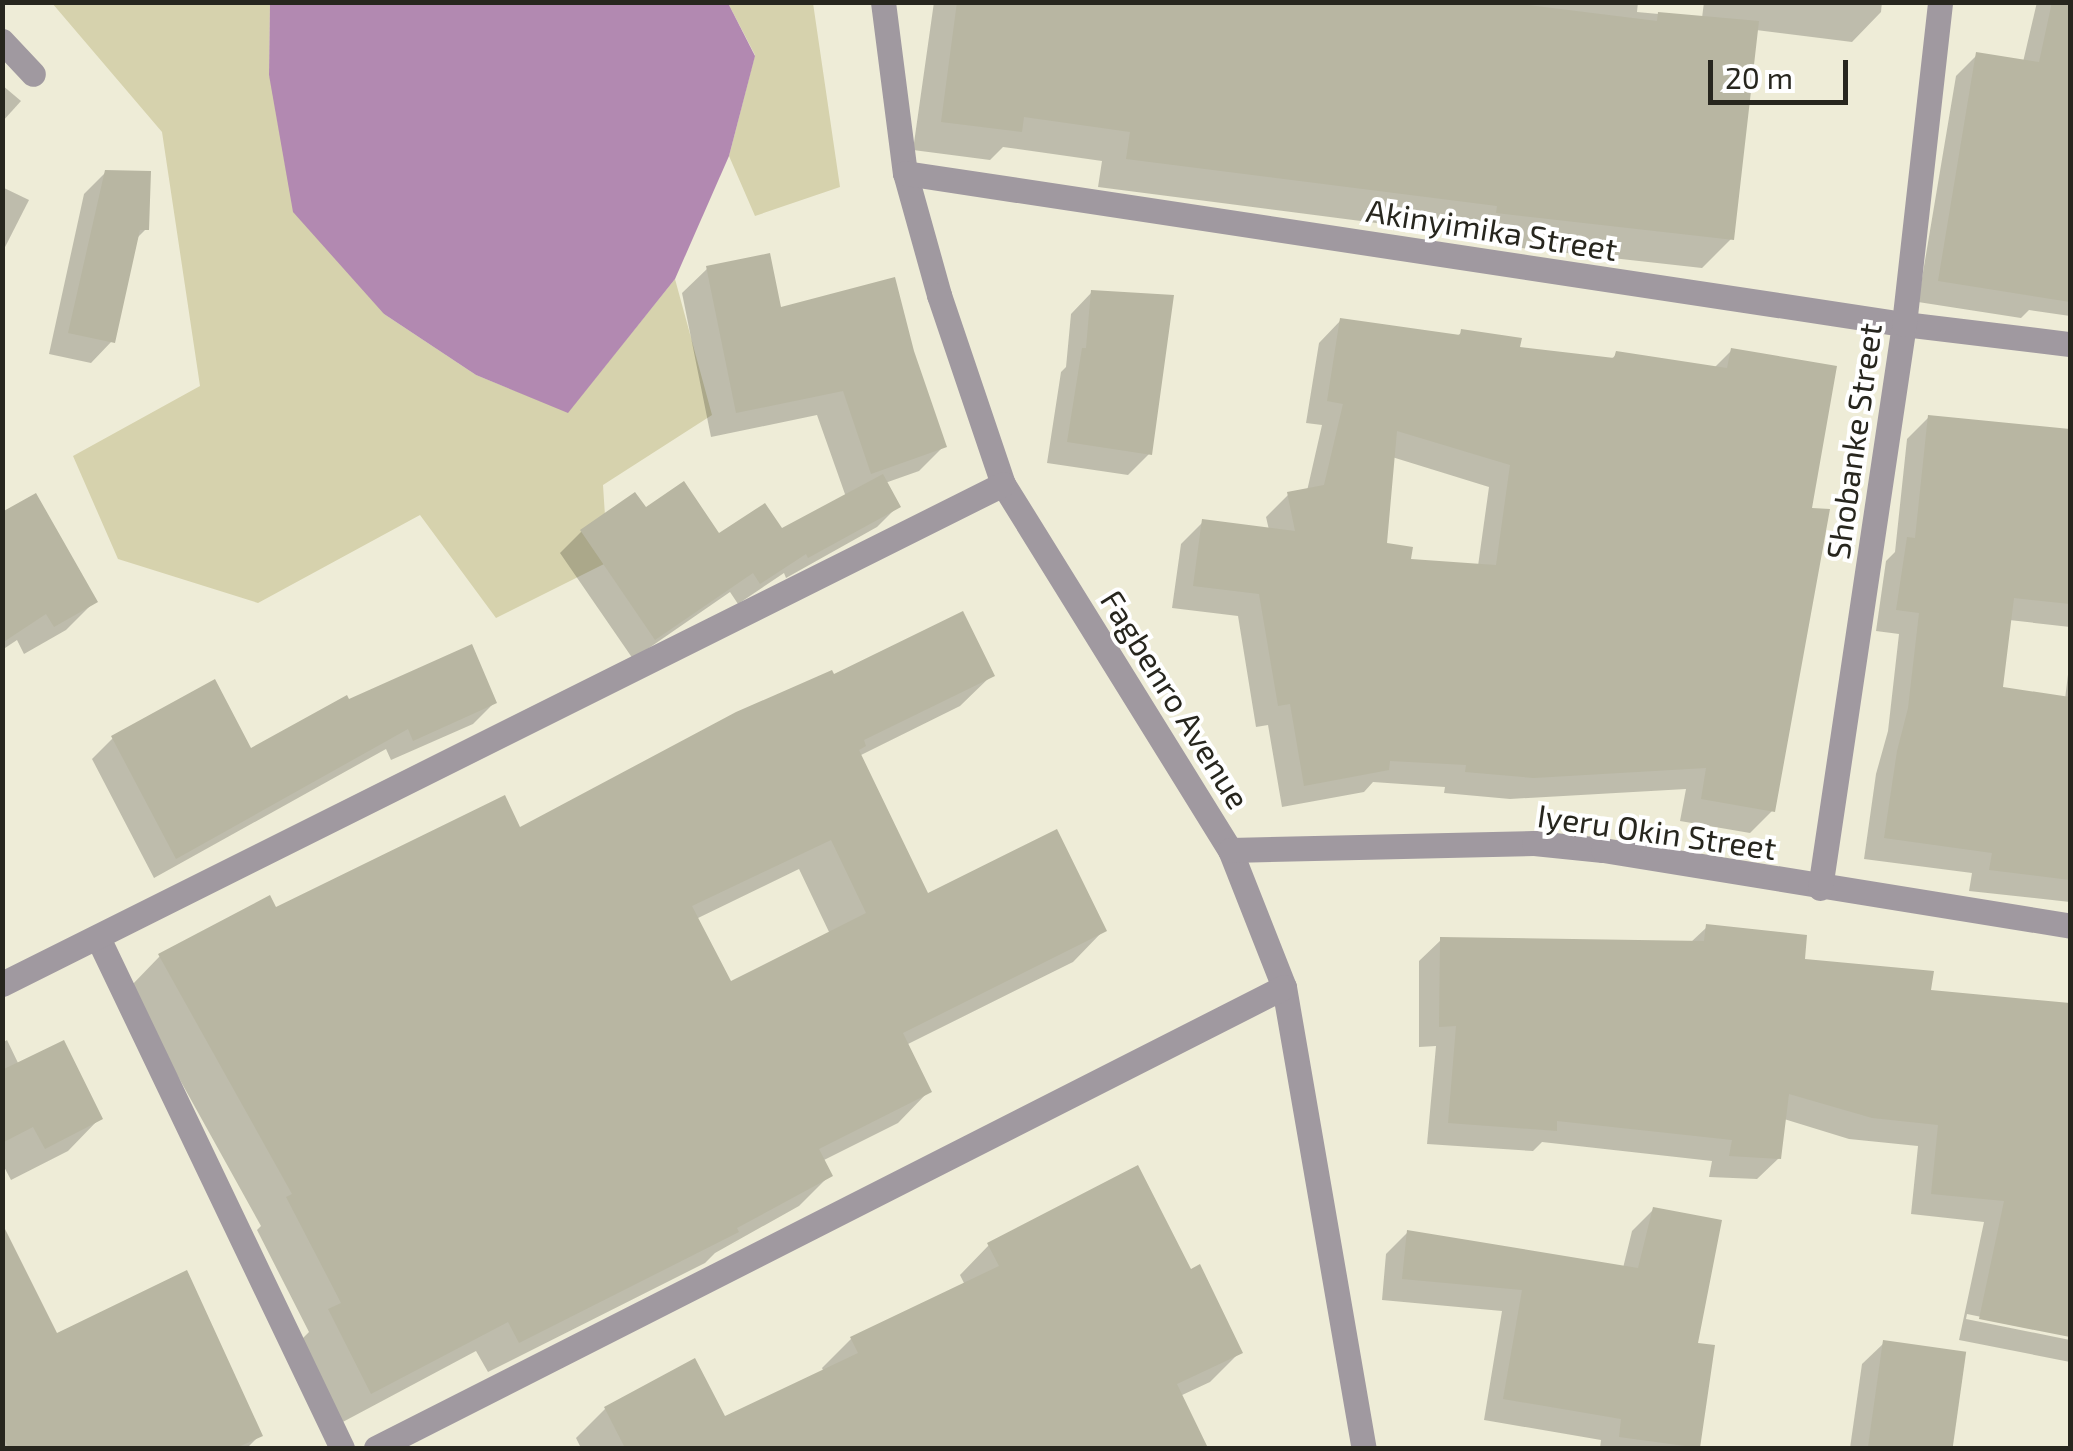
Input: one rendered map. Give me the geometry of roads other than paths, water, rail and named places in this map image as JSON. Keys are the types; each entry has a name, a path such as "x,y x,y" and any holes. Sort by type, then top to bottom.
{"street":[{"name":"Fagbenro Avenue","path":"882,2 905,172 939,295 1003,484 1230,850 1284,988 1371,1448"},
{"name":"Shobanke Street","path":"1820,888 1904,324 1940,2"},
{"path":"2,41 33,74"},
{"name":"Akinyimika Street","path":"905,172 1904,324 2070,344"},
{"path":"2,984 98,940 1003,484"},
{"name":"Iyeru Okin Street","path":"1230,850 1534,843 1603,850 2070,926"},
{"path":"98,940 342,1448"},
{"path":"376,1448 1284,988"}]}
